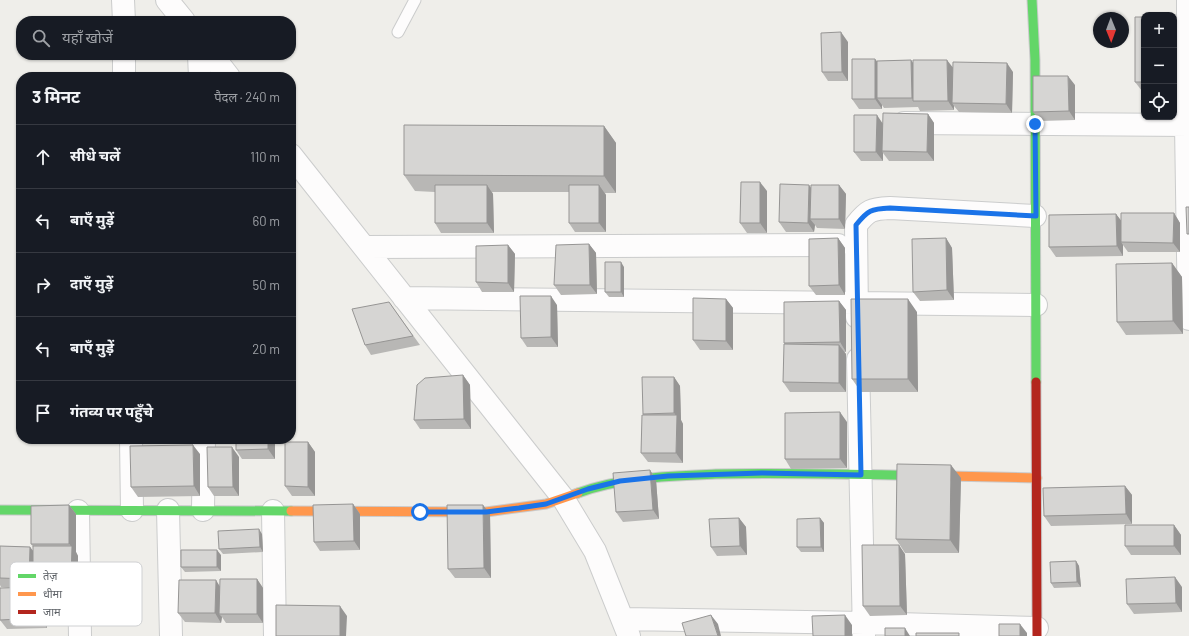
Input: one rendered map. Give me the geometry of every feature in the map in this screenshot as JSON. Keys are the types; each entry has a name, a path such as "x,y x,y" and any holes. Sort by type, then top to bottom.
{"street":[{"path":"123,0 124,16"},
{"path":"167,0 180,16"},
{"path":"296,161 563,498 595,551 626,627 1037,632 1035,60 1032,0"},
{"path":"1188,0 1189,319"},
{"path":"124,60 124,72"},
{"path":"199,60 200,72"},
{"path":"216,60 226,72"},
{"path":"881,122 1188,125"},
{"path":"864,629 856,225 864,214 874,209 890,208 1036,216"},
{"path":"364,247 856,245"},
{"path":"404,298 1036,305"},
{"path":"131,444 132,510"},
{"path":"203,510 204,444"},
{"path":"0,510 486,512 546,504 588,489 620,481 668,476 762,473 1037,478"},
{"path":"0,504 0,518"},
{"path":"168,510 172,636"},
{"path":"78,511 79,562"},
{"path":"273,511 275,636"},
{"path":"80,626 80,636"}],"lane":[{"path":"398,32 415,0"}],"building":[{"path":"1135,17 1141,17 1141,82 1135,82"},
{"path":"841,32 842,72 822,72 821,33"},
{"path":"852,59 875,59 875,99 852,99"},
{"path":"911,60 912,98 877,98 877,61"},
{"path":"913,60 947,60 948,101 913,101"},
{"path":"953,62 1007,63 1006,104 952,103"},
{"path":"1033,76 1068,76 1069,111 1033,112"},
{"path":"883,113 928,114 927,152 882,151"},
{"path":"854,115 877,115 876,152 854,152"},
{"path":"404,125 604,126 604,176 404,175"},
{"path":"741,182 760,182 760,223 740,223"},
{"path":"780,184 809,185 808,223 779,222"},
{"path":"435,185 487,185 487,223 435,223"},
{"path":"569,185 599,185 599,223 569,223"},
{"path":"811,185 839,185 839,219 810,219"},
{"path":"1186,207 1189,207 1189,234 1187,234"},
{"path":"1121,213 1174,213 1173,243 1121,242"},
{"path":"1116,214 1117,246 1049,247 1049,215"},
{"path":"838,238 839,285 809,286 809,239"},
{"path":"946,238 947,290 913,292 912,239"},
{"path":"589,244 590,285 554,285 556,245"},
{"path":"508,245 508,283 476,282 476,246"},
{"path":"605,262 621,262 621,292 605,292"},
{"path":"1172,263 1173,321 1117,322 1116,264"},
{"path":"520,296 551,296 551,337 521,338"},
{"path":"693,298 726,299 726,341 693,340"},
{"path":"851,299 908,299 908,379 852,379"},
{"path":"839,301 840,342 784,343 784,302"},
{"path":"389,302 413,336 365,345 352,309"},
{"path":"784,344 839,345 839,383 783,382"},
{"path":"463,375 464,419 414,420 417,385 425,378"},
{"path":"642,377 674,377 674,413 643,414"},
{"path":"840,412 840,459 785,459 785,413"},
{"path":"642,415 677,415 676,453 641,453"},
{"path":"308,442 308,487 285,486 285,444"},
{"path":"236,444 268,444 268,449 236,450"},
{"path":"193,445 194,486 131,487 130,446"},
{"path":"207,447 232,447 233,487 208,487"},
{"path":"897,464 951,465 950,540 896,539"},
{"path":"650,470 653,510 616,512 613,473"},
{"path":"1125,486 1126,514 1044,516 1043,488"},
{"path":"353,504 354,541 314,542 313,505"},
{"path":"69,505 69,544 31,544 31,506"},
{"path":"447,505 483,505 484,568 448,569"},
{"path":"739,518 740,546 711,547 709,519"},
{"path":"820,518 821,547 797,547 797,519"},
{"path":"1125,525 1174,525 1174,546 1125,546"},
{"path":"259,529 260,547 219,549 218,531"},
{"path":"862,545 899,545 900,606 863,606"},
{"path":"0,546 30,547 30,562 10,562 10,578 0,578"},
{"path":"33,546 72,546 72,562 33,562"},
{"path":"181,550 217,550 217,567 181,567"},
{"path":"1076,561 1077,582 1051,583 1050,562"},
{"path":"1175,577 1176,603 1127,604 1126,579"},
{"path":"220,579 257,579 257,614 219,614"},
{"path":"179,580 216,580 215,613 178,613"},
{"path":"0,588 10,588 10,620 0,620"},
{"path":"276,605 340,606 340,636 276,636"},
{"path":"711,615 718,636 686,636 682,623"},
{"path":"845,615 845,636 813,636 812,616"},
{"path":"999,624 1020,624 1020,636 999,636"},
{"path":"885,628 905,628 905,636 885,636"},
{"path":"916,633 959,633 959,636 916,636"}],"traffic: fast":[{"path":"1032,0 1035,60 1036,382"},
{"path":"578,493 629,480 716,474 774,473 948,476"},
{"path":"0,510 291,511"}],"traffic: slow":[{"path":"948,476 1037,478"},
{"path":"291,511 486,512 546,504 578,493"}],"traffic: jam":[{"path":"1036,382 1037,636"}],"route":[{"path":"420,512 486,512 519,508 546,504 588,489 620,481 668,476 762,473 861,475 856,225 864,214 874,209 890,208 1036,216 1035,124"}]}
